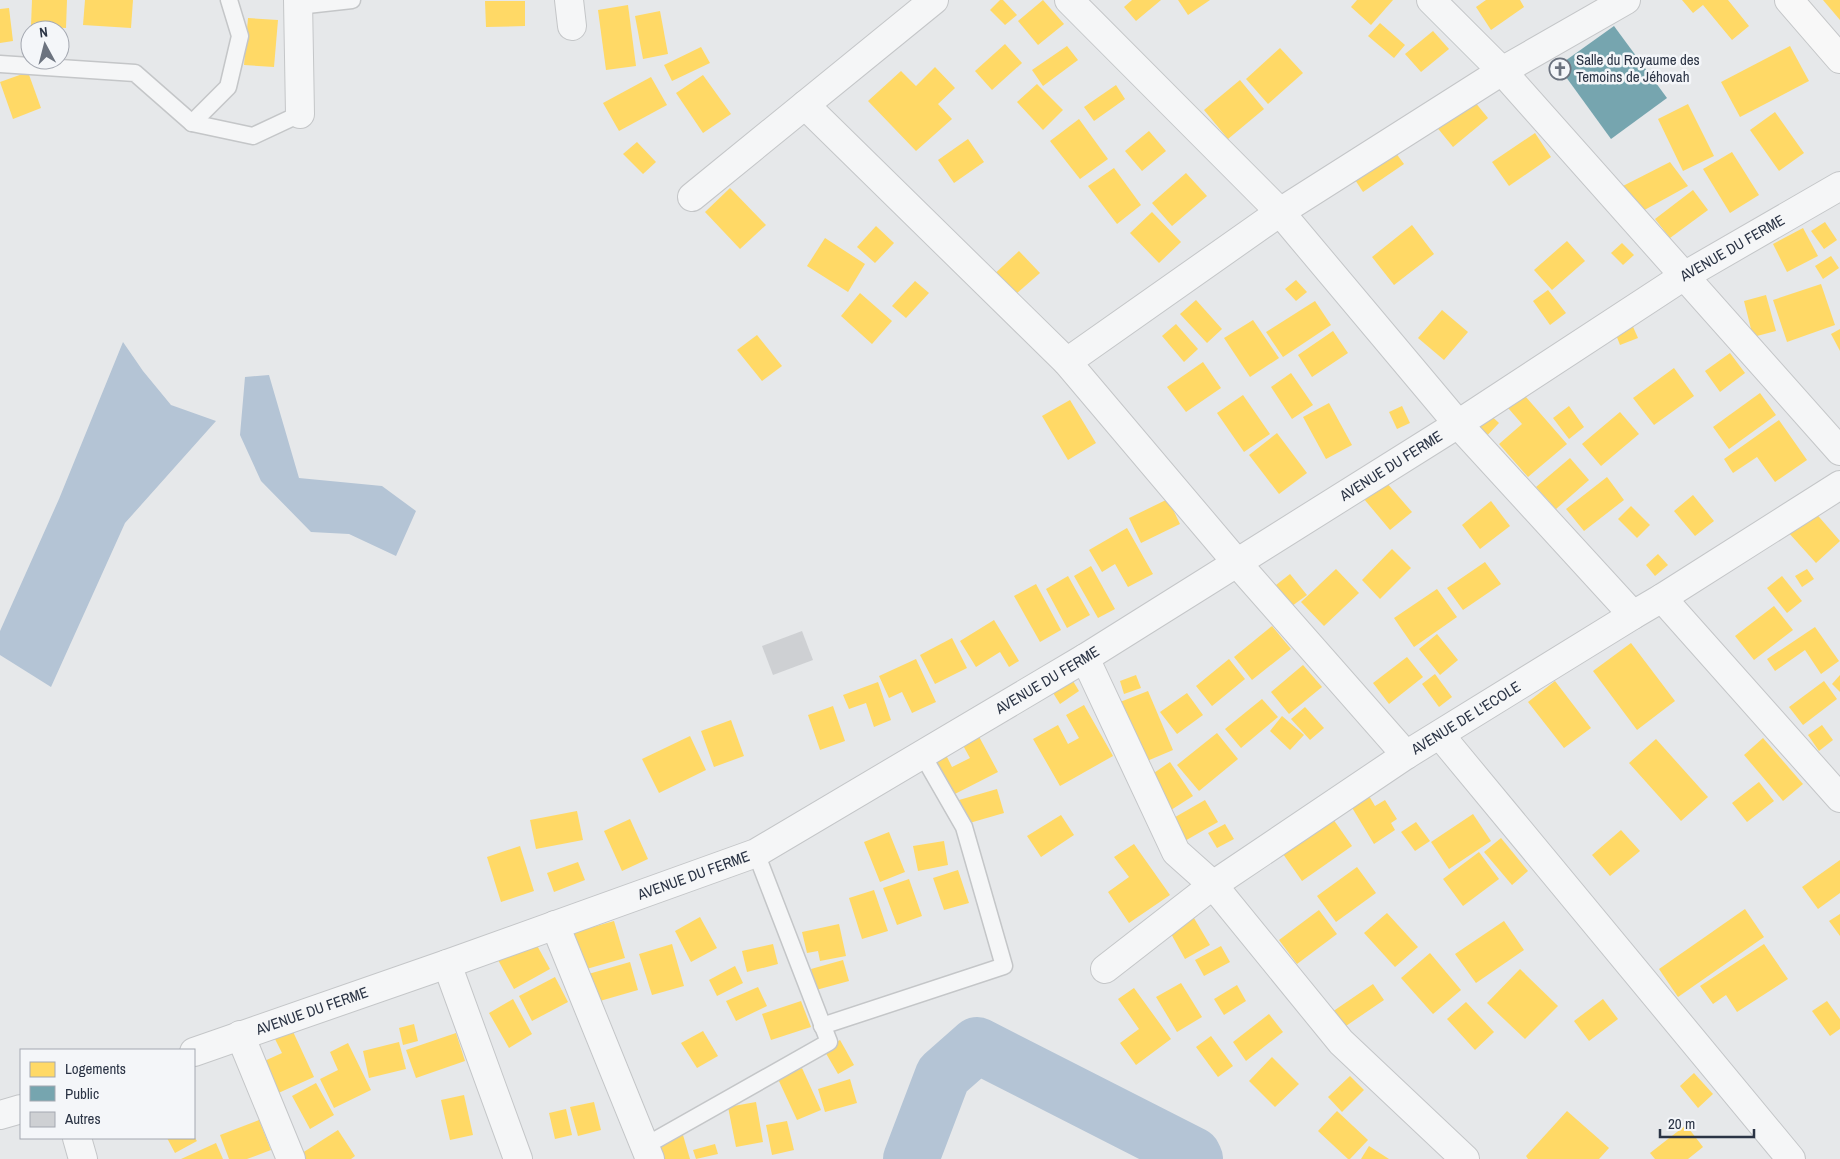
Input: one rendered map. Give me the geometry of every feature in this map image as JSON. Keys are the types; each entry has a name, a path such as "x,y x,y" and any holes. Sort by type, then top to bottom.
{"street":[{"path":"692,197 934,0"},
{"path":"1069,0 1280,212 1458,424 1633,615"},
{"path":"1432,0 1502,71 1840,451"},
{"path":"1067,362 1280,212 1502,71 1626,0"},
{"path":"1789,0 1840,59"},
{"path":"298,3 300,114"},
{"path":"805,105 1067,362 1238,564 1406,755"},
{"name":"AVENUE DU FERME","path":"195,1052 447,964 756,853 1085,658 1238,564 1458,424 1684,276 1840,186"},
{"name":"AVENUE DE L'ECOLE","path":"1105,969 1213,885 1406,755 1662,598 1840,485"},
{"path":"1662,598 1840,798"},
{"path":"1085,658 1176,852 1213,885 1342,1042 1465,1159"},
{"path":"1440,735 1791,1159"},
{"path":"555,925 648,1153"},
{"path":"447,964 518,1159"},
{"path":"240,1035 291,1159"},
{"path":"0,1115 20,1109"},
{"path":"77,1139 83,1159"}],"lane":[{"path":"192,123 228,87 240,36 229,0"},
{"path":"298,3 352,0"},
{"path":"0,64 135,73 192,123 253,136 300,114"},
{"path":"822,1026 1004,966 964,827 922,754"},
{"path":"648,1153 829,1042 756,853"}],"water":[{"path":"123,342 143,371 171,405 216,421 125,523 51,687 0,655 0,631 59,499"},
{"path":"269,375 299,478 382,486 416,511 396,556 349,534 311,532 261,481 240,435 245,377"}],"building: Logements":[{"path":"32,0 67,0 66,20 31,20"},
{"path":"85,0 133,0 131,28 83,25"},
{"path":"1000,0 1003,0 1017,15 1005,25 990,10"},
{"path":"1043,0 1064,24 1038,45 1018,21"},
{"path":"1132,0 1161,0 1136,21 1124,7"},
{"path":"1178,0 1210,0 1188,15"},
{"path":"1357,0 1393,0 1371,25 1351,7"},
{"path":"1486,0 1520,0 1524,7 1491,30 1476,7"},
{"path":"1682,0 1728,0 1749,26 1732,40 1703,5 1693,13"},
{"path":"1823,0 1840,0 1840,20"},
{"path":"485,1 525,1 525,26 486,27"},
{"path":"628,5 636,66 606,70 598,10"},
{"path":"9,8 13,41 0,43 0,9"},
{"path":"660,11 668,54 643,59 635,16"},
{"path":"248,18 278,20 274,67 244,65"},
{"path":"1380,23 1405,45 1394,58 1368,36"},
{"path":"1433,31 1449,49 1421,72 1405,54"},
{"path":"1005,44 1022,63 992,90 975,71"},
{"path":"1067,46 1078,60 1043,86 1032,70"},
{"path":"1790,46 1809,81 1740,117 1721,82"},
{"path":"701,47 710,63 672,81 664,65"},
{"path":"1280,48 1303,73 1268,104 1246,79"},
{"path":"935,67 955,88 938,104 952,119 916,151 868,101 901,71 916,86"},
{"path":"28,72 41,108 13,119 0,82"},
{"path":"703,75 731,114 703,133 676,93"},
{"path":"651,77 667,105 619,131 603,103"},
{"path":"1240,80 1264,109 1228,139 1204,110"},
{"path":"1037,84 1063,110 1043,130 1017,102"},
{"path":"1116,85 1125,99 1094,121 1084,107"},
{"path":"1470,96 1488,118 1453,147 1435,125"},
{"path":"1688,104 1714,156 1683,171 1658,119"},
{"path":"1775,112 1804,153 1779,171 1750,130"},
{"path":"1079,119 1108,159 1080,179 1050,141"},
{"path":"1149,131 1166,151 1142,171 1125,151"},
{"path":"1535,133 1551,157 1509,186 1492,162"},
{"path":"968,139 984,162 954,183 938,160"},
{"path":"637,142 656,162 643,174 623,154"},
{"path":"1390,145 1404,164 1363,192 1350,172"},
{"path":"1732,152 1759,195 1730,213 1703,169"},
{"path":"1670,162 1688,186 1639,213 1619,188"},
{"path":"1114,168 1141,205 1117,224 1088,186"},
{"path":"1186,173 1207,196 1172,226 1152,203"},
{"path":"730,188 766,225 740,249 705,212"},
{"path":"1693,190 1708,210 1670,238 1655,219"},
{"path":"1152,212 1181,242 1159,263 1130,233"},
{"path":"1825,222 1837,240 1824,249 1811,231"},
{"path":"1412,225 1434,254 1394,285 1372,257"},
{"path":"876,226 894,243 875,263 857,247"},
{"path":"1803,228 1818,256 1787,272 1773,244"},
{"path":"825,238 865,264 848,292 807,266"},
{"path":"1567,241 1585,261 1552,290 1534,270"},
{"path":"1622,243 1634,255 1623,265 1611,253"},
{"path":"1019,251 1040,273 1008,301 988,280"},
{"path":"1831,256 1839,268 1823,279 1815,266"},
{"path":"1296,280 1307,292 1296,301 1285,289"},
{"path":"915,281 929,293 906,318 892,306"},
{"path":"1821,284 1835,325 1787,342 1773,300"},
{"path":"1548,290 1566,313 1550,325 1533,301"},
{"path":"860,293 892,321 872,344 841,316"},
{"path":"1766,295 1776,331 1753,337 1744,301"},
{"path":"1196,300 1222,329 1207,343 1180,314"},
{"path":"1315,301 1331,325 1283,357 1266,332"},
{"path":"1442,310 1468,332 1444,360 1418,338"},
{"path":"1253,320 1279,358 1250,377 1224,338"},
{"path":"1630,320 1638,338 1620,345 1613,327"},
{"path":"1176,324 1198,349 1184,362 1162,336"},
{"path":"1840,329 1840,351 1831,334"},
{"path":"1333,331 1348,353 1312,377 1298,355"},
{"path":"757,335 782,366 762,381 737,350"},
{"path":"1730,353 1745,373 1720,392 1705,371"},
{"path":"1203,362 1221,388 1186,412 1167,387"},
{"path":"1674,368 1694,396 1654,425 1633,398"},
{"path":"1291,373 1313,405 1292,419 1271,387"},
{"path":"1518,388 1567,444 1528,477 1499,444 1522,424 1502,401"},
{"path":"1760,393 1776,415 1729,449 1713,427"},
{"path":"1243,395 1270,434 1244,452 1217,413"},
{"path":"1070,400 1096,443 1068,460 1042,416"},
{"path":"1474,400 1499,423 1482,441 1457,418"},
{"path":"1329,403 1352,445 1326,459 1303,417"},
{"path":"1402,406 1410,423 1397,429 1389,412"},
{"path":"1569,406 1584,427 1569,439 1553,418"},
{"path":"1620,412 1639,434 1601,466 1582,444"},
{"path":"1779,420 1807,460 1775,482 1757,457 1733,473 1724,459"},
{"path":"1277,433 1307,473 1279,494 1249,455"},
{"path":"1570,458 1589,480 1556,509 1536,487"},
{"path":"1607,477 1624,500 1584,531 1566,509"},
{"path":"1385,481 1412,512 1390,530 1364,499"},
{"path":"1693,495 1714,521 1695,536 1674,511"},
{"path":"1168,499 1180,524 1141,543 1129,518"},
{"path":"1491,501 1510,526 1480,549 1462,525"},
{"path":"1631,506 1650,525 1637,538 1618,519"},
{"path":"1813,510 1840,541 1816,563 1788,532"},
{"path":"1127,528 1153,574 1128,587 1115,564 1102,572 1089,550"},
{"path":"1392,549 1411,568 1380,599 1362,580"},
{"path":"1658,554 1668,565 1655,576 1646,565"},
{"path":"1485,562 1501,584 1463,610 1447,588"},
{"path":"1091,566 1115,609 1098,618 1074,576"},
{"path":"1336,569 1359,593 1324,626 1301,602"},
{"path":"1807,569 1814,579 1802,587 1795,576"},
{"path":"1290,574 1307,595 1292,606 1276,585"},
{"path":"1068,576 1090,615 1067,628 1046,589"},
{"path":"1782,576 1802,601 1787,613 1767,588"},
{"path":"1036,584 1061,630 1040,642 1014,596"},
{"path":"1437,589 1457,617 1414,647 1394,618"},
{"path":"1774,606 1793,630 1754,660 1735,636"},
{"path":"994,620 1019,661 1009,667 1000,652 976,667 960,641"},
{"path":"1272,626 1291,649 1252,680 1234,657"},
{"path":"1815,627 1839,661 1821,674 1805,650 1775,671 1767,659"},
{"path":"1437,634 1458,660 1440,675 1419,649"},
{"path":"952,638 967,668 935,684 920,655"},
{"path":"1631,643 1675,701 1637,730 1593,671"},
{"path":"1407,657 1423,677 1389,704 1373,683"},
{"path":"916,659 936,702 912,713 902,692 889,698 879,676"},
{"path":"1229,659 1245,679 1212,706 1196,686"},
{"path":"1303,665 1322,687 1289,714 1271,692"},
{"path":"1435,674 1452,697 1439,707 1422,684"},
{"path":"1136,675 1141,688 1124,694 1120,681"},
{"path":"1840,675 1840,692 1832,684"},
{"path":"1070,676 1079,691 1060,704 1050,688"},
{"path":"1555,681 1591,728 1564,748 1528,702"},
{"path":"1824,681 1837,699 1803,725 1789,707"},
{"path":"878,682 891,720 874,727 866,703 849,709 843,695"},
{"path":"1148,691 1173,750 1140,764 1115,704"},
{"path":"1187,693 1203,715 1177,734 1160,712"},
{"path":"1262,699 1278,717 1241,748 1225,729"},
{"path":"1084,705 1113,756 1060,786 1033,739 1058,725 1068,744 1079,738 1066,715"},
{"path":"833,706 845,741 820,750 808,715"},
{"path":"1305,707 1324,728 1310,740 1291,719"},
{"path":"1282,716 1304,735 1290,750 1270,731"},
{"path":"731,720 744,756 714,767 701,731"},
{"path":"1822,725 1833,740 1819,751 1808,735"},
{"path":"976,731 998,772 949,797 931,761 945,753 952,767 970,758 960,740"},
{"path":"1217,733 1238,759 1199,791 1177,765"},
{"path":"690,736 706,770 659,793 642,759"},
{"path":"1763,738 1803,784 1783,801 1744,755"},
{"path":"1656,739 1708,797 1681,821 1629,763"},
{"path":"1170,762 1193,796 1171,810 1148,777"},
{"path":"1759,782 1774,801 1747,822 1732,803"},
{"path":"997,789 1004,813 966,824 959,800"},
{"path":"1369,796 1375,806 1385,800 1397,819 1391,823 1395,830 1374,844 1351,806"},
{"path":"1205,800 1218,822 1183,842 1170,820"},
{"path":"1326,809 1352,846 1302,881 1276,844"},
{"path":"577,811 583,840 536,849 530,820"},
{"path":"1473,814 1491,841 1449,869 1431,842"},
{"path":"1061,815 1074,835 1041,857 1027,836"},
{"path":"630,819 648,859 622,871 604,831"},
{"path":"1416,822 1430,841 1415,851 1401,832"},
{"path":"1225,824 1234,839 1217,848 1208,833"},
{"path":"1621,830 1640,851 1610,876 1592,855"},
{"path":"889,832 905,872 880,882 864,842"},
{"path":"1501,838 1528,871 1512,885 1484,852"},
{"path":"944,841 948,865 918,871 913,846"},
{"path":"1134,844 1170,895 1129,923 1108,892 1129,877 1114,857"},
{"path":"520,846 534,891 501,902 487,857"},
{"path":"1479,852 1499,879 1463,906 1443,879"},
{"path":"1840,860 1840,893 1818,909 1802,887"},
{"path":"578,862 585,880 554,892 547,873"},
{"path":"1357,867 1376,893 1336,922 1317,896"},
{"path":"958,870 969,903 944,910 933,878"},
{"path":"909,879 922,916 897,925 883,888"},
{"path":"874,890 888,931 862,939 849,898"},
{"path":"1745,909 1764,937 1678,997 1659,969"},
{"path":"1319,910 1337,934 1297,964 1279,940"},
{"path":"1387,913 1418,947 1395,967 1364,933"},
{"path":"1840,914 1840,936 1829,921"},
{"path":"700,917 717,948 691,962 675,931"},
{"path":"1194,918 1210,945 1185,959 1170,932"},
{"path":"614,921 625,958 583,970 572,933"},
{"path":"1504,921 1524,950 1476,983 1455,954"},
{"path":"839,924 846,956 820,961 818,951 807,953 802,932"},
{"path":"534,940 550,969 514,989 498,960"},
{"path":"672,944 684,986 652,995 639,954"},
{"path":"773,944 778,964 747,972 742,951"},
{"path":"1764,944 1788,979 1737,1012 1726,995 1713,1004 1700,986"},
{"path":"1221,946 1230,962 1204,976 1195,960"},
{"path":"1430,953 1461,990 1433,1014 1401,978"},
{"path":"843,960 849,981 816,990 811,969"},
{"path":"630,962 638,990 593,1003 585,975"},
{"path":"735,966 743,983 717,996 709,980"},
{"path":"1520,969 1558,1006 1525,1039 1487,1003"},
{"path":"555,977 568,1002 532,1021 519,996"},
{"path":"1181,983 1202,1017 1177,1032 1156,997"},
{"path":"1373,984 1384,1000 1343,1028 1332,1012"},
{"path":"1237,985 1246,1001 1224,1015 1214,999"},
{"path":"758,987 767,1006 736,1021 726,1001"},
{"path":"1134,988 1171,1039 1136,1065 1120,1043 1139,1029 1118,999"},
{"path":"513,999 532,1034 509,1048 489,1013"},
{"path":"1603,999 1618,1019 1589,1041 1574,1021"},
{"path":"801,1001 811,1027 771,1040 762,1014"},
{"path":"1827,1001 1840,1019 1840,1029 1830,1036 1812,1011"},
{"path":"1466,1002 1494,1032 1475,1050 1447,1019"},
{"path":"1269,1014 1283,1032 1246,1061 1233,1042"},
{"path":"289,1023 314,1077 274,1095 260,1063 282,1053 271,1031"},
{"path":"414,1024 418,1041 403,1045 399,1028"},
{"path":"703,1031 718,1056 697,1068 681,1043"},
{"path":"456,1033 465,1061 416,1078 406,1050"},
{"path":"1211,1036 1233,1066 1218,1077 1196,1047"},
{"path":"840,1040 854,1065 838,1074 824,1050"},
{"path":"399,1042 406,1069 369,1078 363,1051"},
{"path":"348,1043 371,1090 334,1108 320,1079 338,1070 330,1052"},
{"path":"1272,1057 1299,1084 1275,1107 1249,1081"},
{"path":"802,1068 821,1110 797,1120 778,1079"},
{"path":"1694,1073 1713,1094 1698,1108 1680,1086"},
{"path":"1350,1076 1364,1090 1342,1112 1328,1097"},
{"path":"850,1079 857,1103 825,1112 818,1089"},
{"path":"316,1083 334,1115 310,1129 292,1096"},
{"path":"464,1095 473,1135 450,1140 441,1100"},
{"path":"594,1102 601,1130 578,1136 570,1107"},
{"path":"756,1102 763,1142 736,1147 728,1107"},
{"path":"566,1109 572,1135 555,1139 549,1113"},
{"path":"1337,1111 1368,1140 1350,1159 1318,1131"},
{"path":"1567,1111 1609,1148 1599,1159 1528,1159 1526,1156"},
{"path":"259,1120 271,1150 247,1159 229,1159 220,1135"},
{"path":"787,1121 794,1150 772,1155 766,1125"},
{"path":"1686,1125 1703,1147 1688,1159 1655,1159 1650,1153"},
{"path":"338,1130 355,1156 351,1159 301,1159 299,1155"},
{"path":"683,1135 690,1159 663,1159 658,1143"},
{"path":"195,1138 197,1141 175,1153 168,1139"},
{"path":"216,1143 223,1159 181,1159"},
{"path":"715,1144 718,1154 696,1159 693,1150"},
{"path":"1369,1146 1389,1159 1361,1159"}],"building: Public":[{"path":"1614,26 1667,98 1611,139 1558,66"}],"building: Autres":[{"path":"802,631 813,660 773,675 762,646"}],"waterway":[{"path":"911,1159 943,1075 977,1045 1193,1155 1195,1159"}],"place":[{"name":"Salle du Royaume des Temoins de Jéhovah","path":"1560,69"}]}
